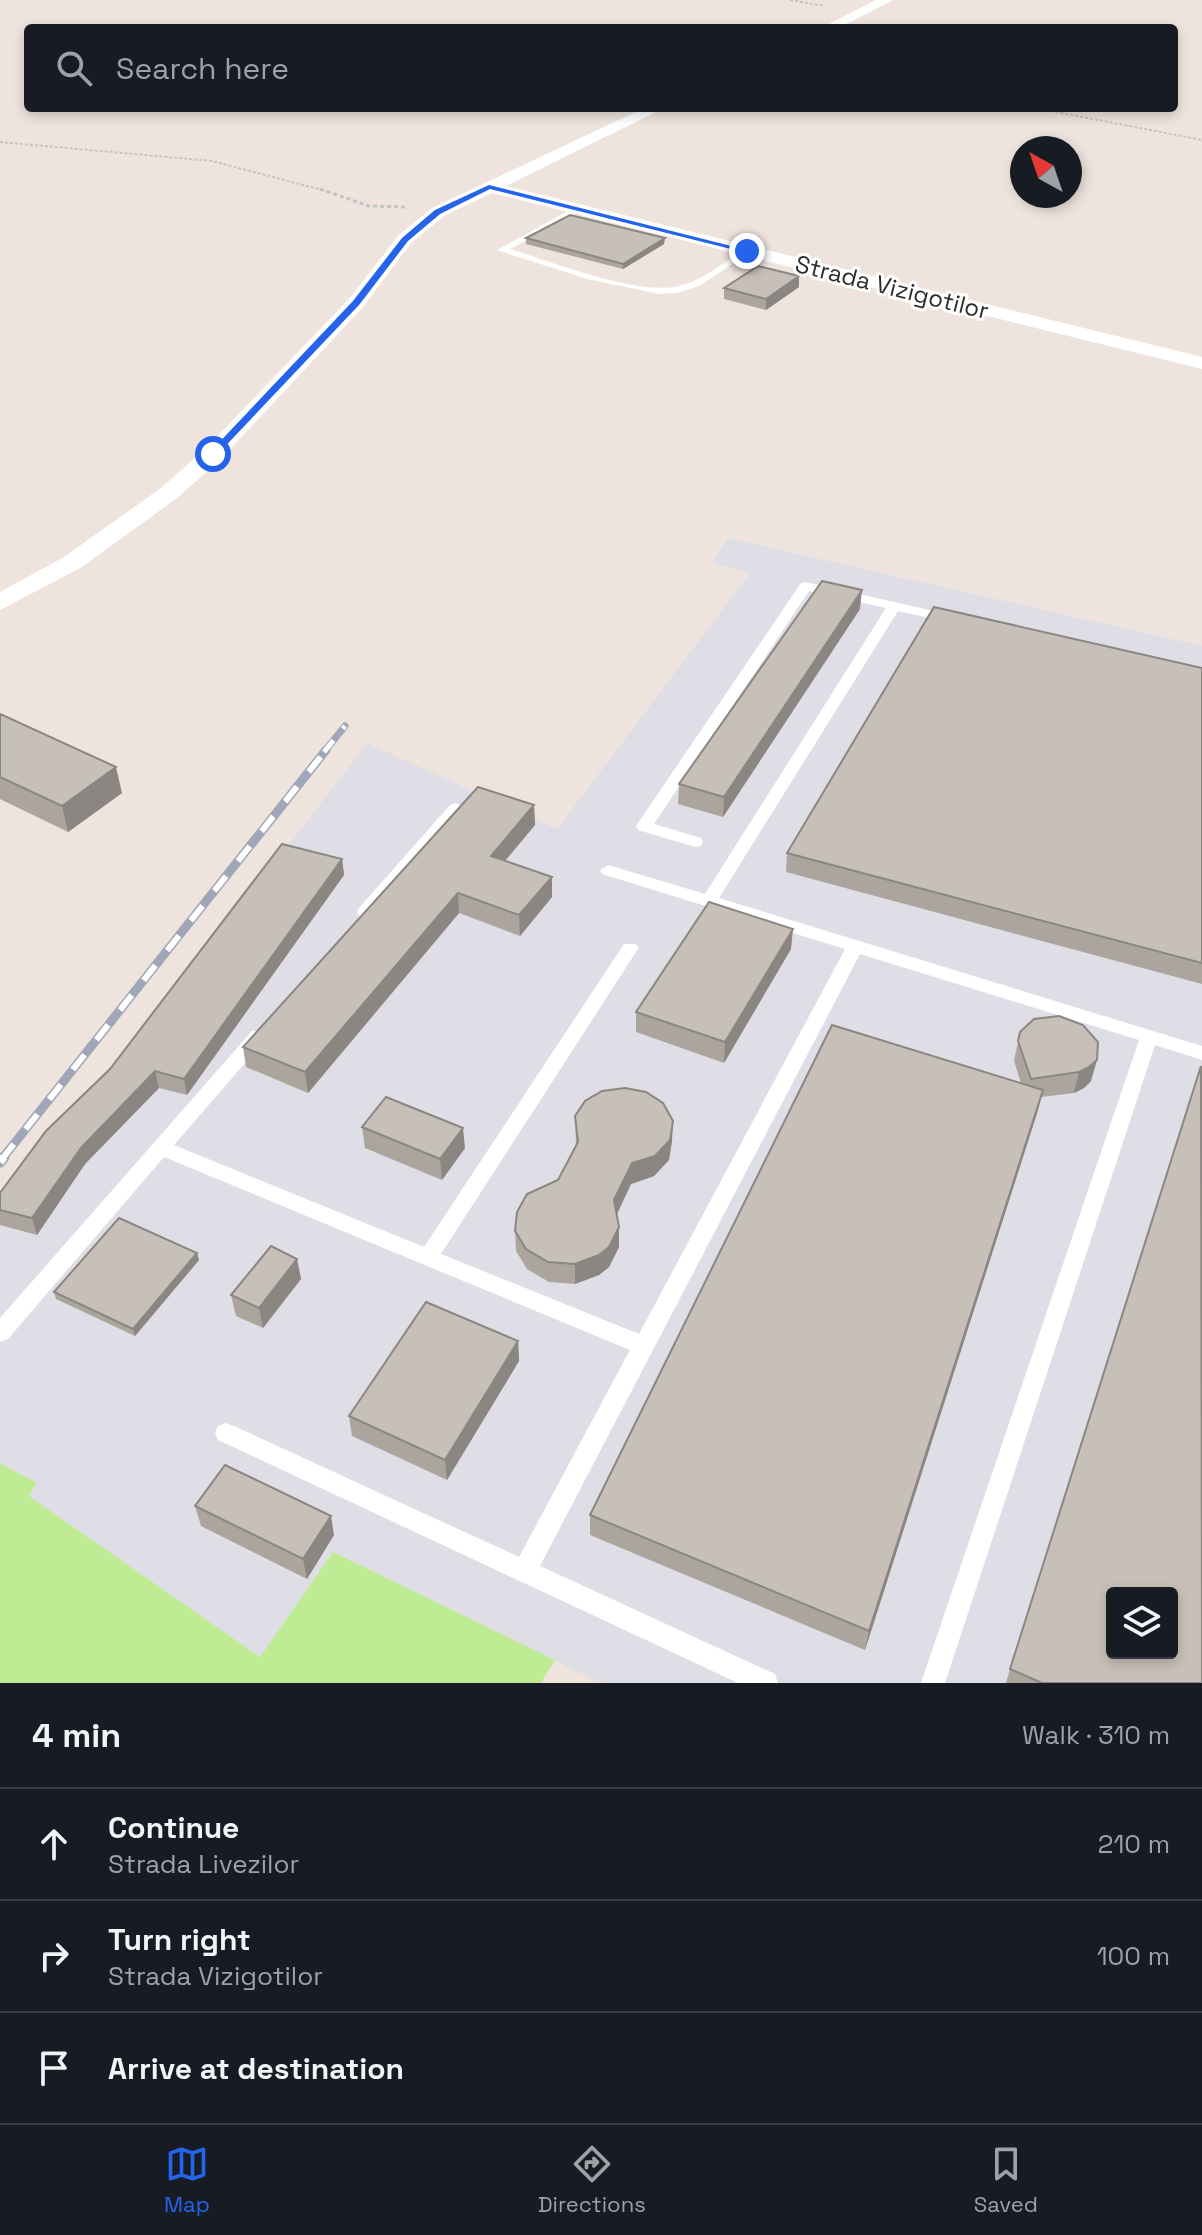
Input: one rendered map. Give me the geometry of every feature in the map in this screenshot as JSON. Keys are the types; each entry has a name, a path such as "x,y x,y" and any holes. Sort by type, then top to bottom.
{"street":[{"path":"836,24 886,0"},
{"path":"0,602 86,554 169,493 213,454 356,303 405,239 438,212 648,112"},
{"name":"Strada Vizigotilor","path":"489,187 1202,363"}],"lane":[{"path":"577,209 502,250 650,291 676,291 694,285 747,251"},
{"path":"695,842 644,826 806,586 971,624"},
{"path":"709,901 894,606"},
{"path":"354,925 456,808"},
{"path":"608,870 1202,1053"},
{"path":"524,1572 855,946"},
{"path":"428,1257 630,948"},
{"path":"0,1333 273,1019"},
{"path":"933,1683 1149,1037"},
{"path":"161,1148 644,1346"},
{"path":"226,1433 766,1683"}],"path":[{"path":"1057,112 1202,140"},
{"path":"0,142 212,161 296,181 369,206 438,212"}],"shaded area":[{"path":"728,538 1202,646 1202,1683 601,1683 333,1552 260,1657 28,1496 37,1483 0,1463 0,1222 367,743 557,829 750,573 712,563"}],"green space":[{"path":"0,1463 37,1483 29,1496 260,1657 333,1552 555,1660 541,1683 0,1683"}],"building":[{"path":"570,215 665,238 623,264 526,238"},
{"path":"758,266 799,276 766,299 724,288"},
{"path":"822,581 862,590 724,797 679,784"},
{"path":"934,607 1202,668 1202,963 787,853"},
{"path":"0,714 116,767 62,806 0,777"},
{"path":"478,787 534,805 491,856 552,877 519,915 458,893 305,1072 243,1047"},
{"path":"282,844 342,859 184,1079 155,1071 81,1148 32,1218 0,1210 0,1193 46,1131 110,1069"},
{"path":"709,902 793,929 725,1042 636,1012"},
{"path":"1059,1016 1083,1025 1098,1042 1097,1060 1079,1072 1031,1079 1018,1041 1020,1032 1034,1019"},
{"path":"832,1025 1043,1090 869,1631 590,1515"},
{"path":"1201,1066 1202,1683 1042,1683 1010,1669"},
{"path":"625,1088 646,1092 663,1103 673,1121 670,1140 655,1156 632,1163 614,1200 619,1227 609,1247 599,1255 575,1264 548,1262 526,1249 515,1231 517,1212 527,1194 558,1180 578,1142 575,1116 585,1101 602,1091"},
{"path":"386,1097 463,1128 440,1159 362,1127"},
{"path":"119,1218 197,1253 133,1329 54,1292"},
{"path":"271,1246 297,1259 259,1308 231,1295"},
{"path":"426,1302 518,1341 445,1460 349,1416"},
{"path":"225,1465 331,1516 303,1559 195,1506"}],"railway":[{"path":"324,752 345,726"},
{"path":"2,1159 326,750"},
{"path":"0,1162 4,1157"}],"route":[{"path":"213,454 250,411 356,303 405,239 438,212 489,187 747,251"}]}
